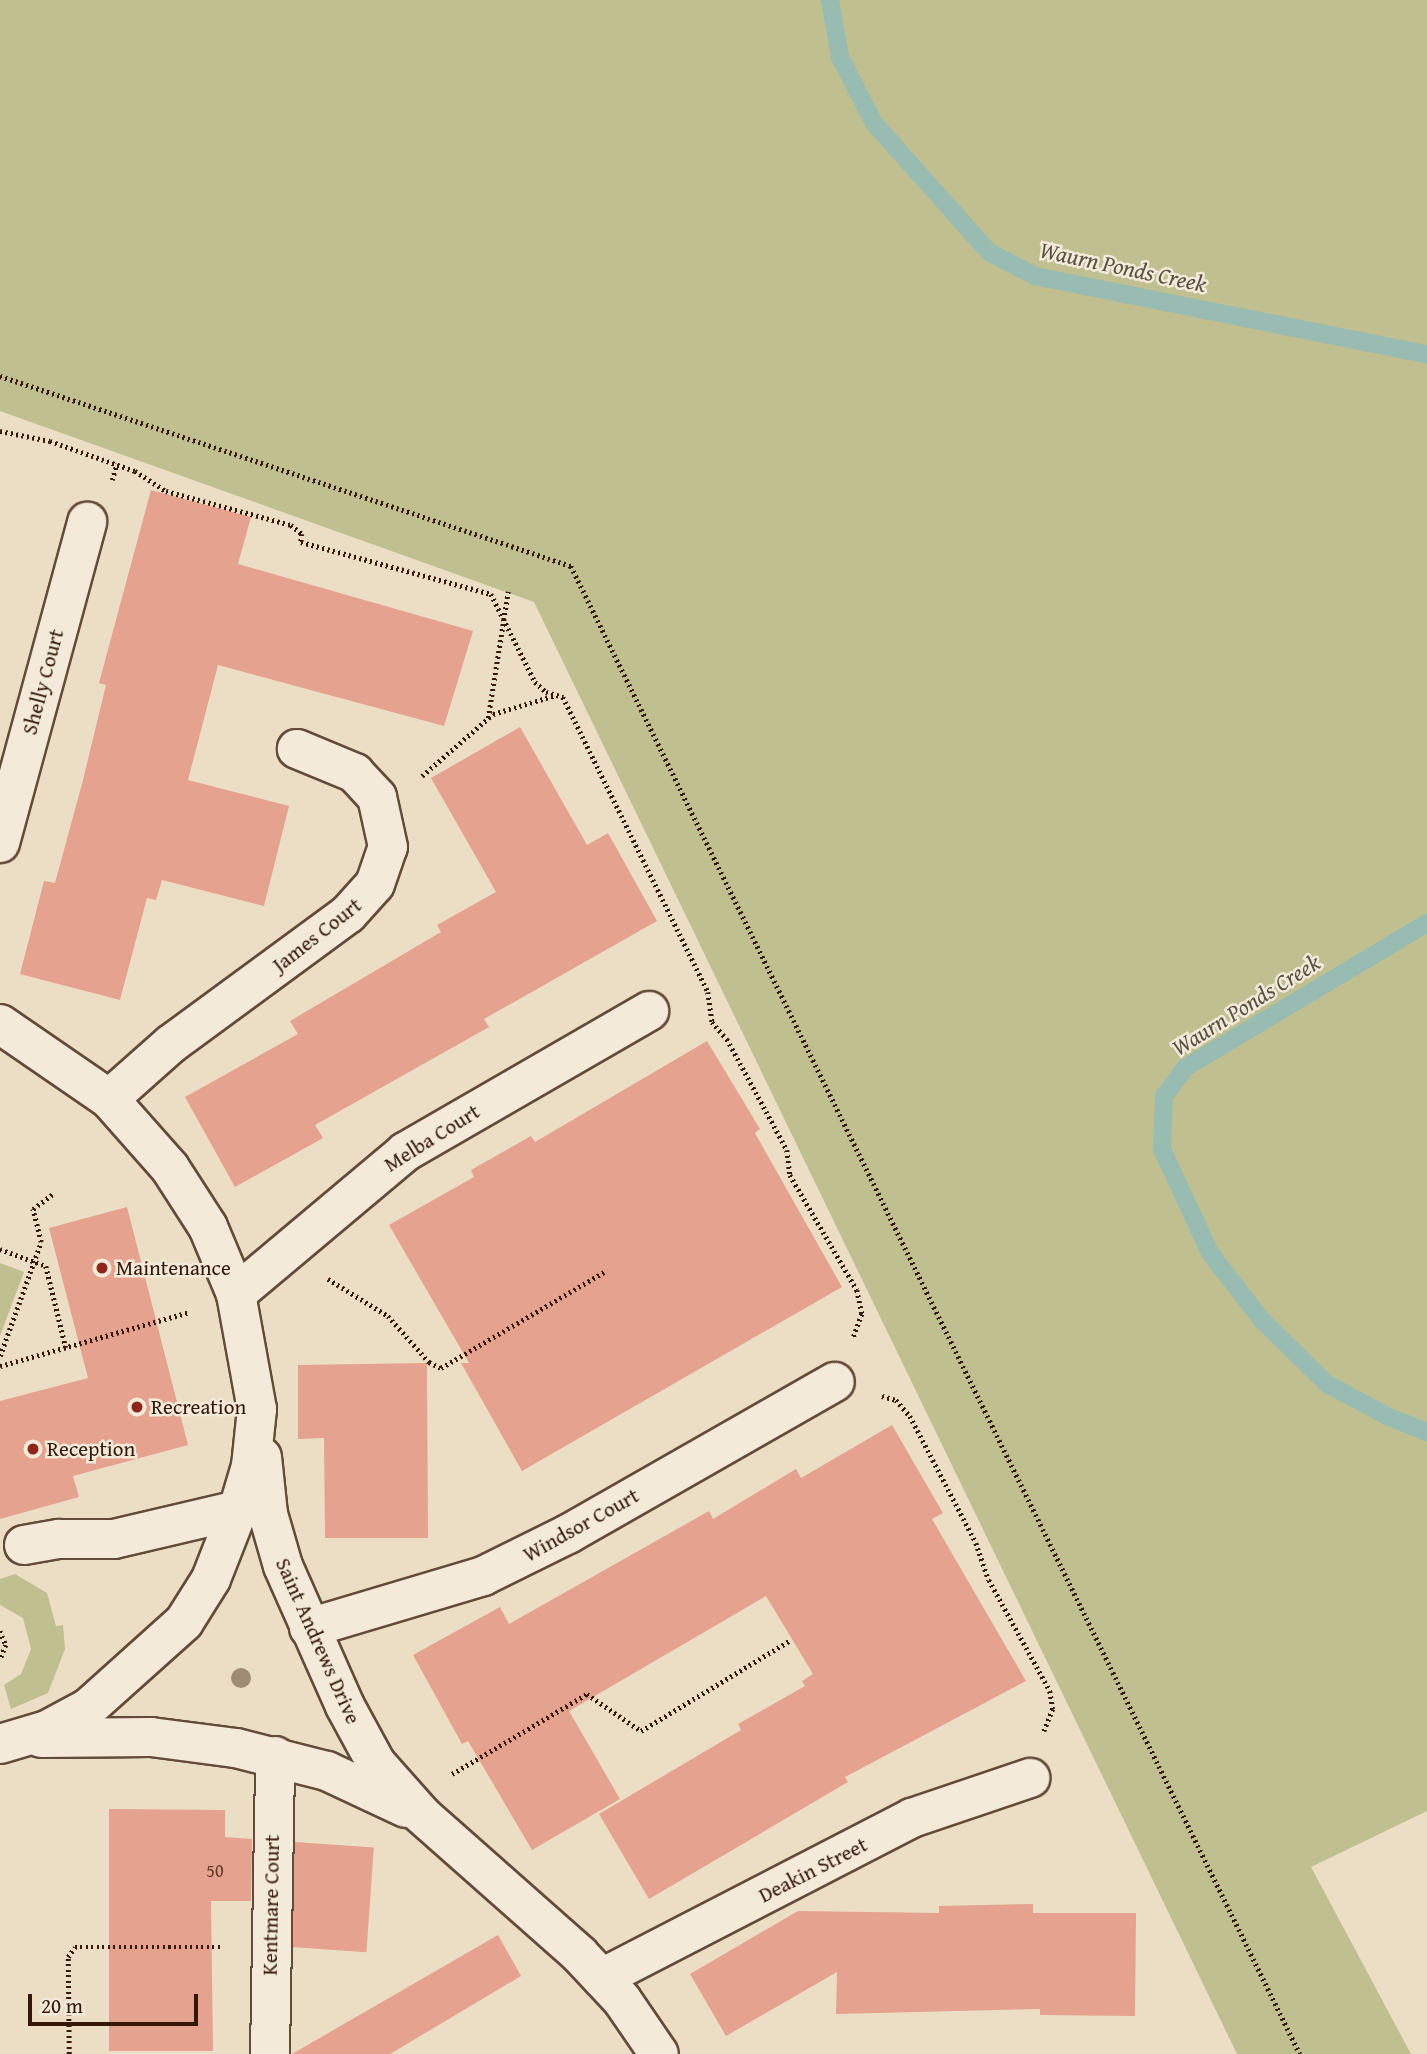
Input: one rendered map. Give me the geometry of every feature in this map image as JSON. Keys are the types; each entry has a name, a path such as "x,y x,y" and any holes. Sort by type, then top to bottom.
{"street":[{"name":"Shelly Court","path":"0,843 87,522"},
{"name":"James Court","path":"109,1099 171,1044 364,899 384,867 388,846 379,801 355,773 297,749"},
{"name":"Melba Court","path":"236,1293 414,1146 649,1011"},
{"name":"Saint Andrews Drive","path":"0,1024 109,1099 158,1153 198,1210 236,1293 257,1409 274,1537 309,1628 366,1746 413,1806 602,1978 660,2054"},
{"name":"Windsor Court","path":"309,1628 493,1572 568,1534 835,1382"},
{"name":"Saint Andrews Drive","path":"4,1743 60,1725 88,1708 162,1645 203,1595 238,1510 253,1459 257,1409"},
{"path":"24,1545 59,1539 114,1539 238,1510"},
{"name":"Saint Andrews Drive","path":"4,1743 79,1736 152,1737 275,1756 327,1771 383,1795 451,1839"},
{"name":"Kentmare Court","path":"270,2054 275,1756"},
{"name":"Deakin Street","path":"602,1978 899,1824 1030,1778"}],"path":[{"path":"0,376 571,566 1300,2054"},
{"path":"488,718 508,592"},
{"path":"379,801 434,770 440,757 466,742 488,718 510,706 557,695"},
{"path":"0,1356 41,1242 33,1209 54,1193"},
{"path":"293,1244 339,1288 388,1316 429,1362 440,1368 604,1272"},
{"path":"0,1249 46,1266 66,1348"},
{"path":"0,1366 165,1320 236,1293"},
{"path":"0,1631 6,1645 0,1660"},
{"path":"413,1806 470,1759 587,1694 641,1731 789,1641"},
{"path":"69,2054 68,1957 75,1947 221,1947 244,1957 271,1956"}],"green space":[{"path":"0,0 1427,0 1427,1811 1311,1867 1411,2054 1237,2054 534,602 0,411"},
{"path":"0,1263 24,1272 0,1336"},
{"path":"15,1574 47,1593 56,1626 63,1625 65,1649 48,1693 11,1709 4,1685 21,1674 31,1649 23,1618 0,1605 0,1579"}],"building":[{"path":"151,490 251,517 238,564 473,631 444,726 218,665 188,780 289,806 264,906 162,880 156,900 147,898 120,1000 20,974 44,881 55,883 83,780 106,685 99,683"},
{"path":"520,727 587,845 608,833 657,921 484,1019 489,1027 315,1125 323,1138 235,1187 185,1097 298,1034 290,1021 441,932 437,925 496,892 431,778"},
{"path":"707,1041 760,1129 755,1133 842,1287 522,1471 461,1363 469,1363 389,1225 474,1177 471,1170 531,1136 535,1142"},
{"path":"127,1207 188,1445 73,1476 79,1497 0,1519 0,1401 88,1378 49,1228"},
{"path":"427,1363 428,1538 325,1538 324,1438 298,1439 298,1365"},
{"path":"892,1425 943,1513 932,1519 1026,1681 845,1777 848,1782 649,1899 599,1814 741,1730 738,1724 805,1686 802,1681 813,1674 766,1596 569,1711 620,1799 532,1850 468,1741 462,1744 413,1655 500,1607 509,1624 709,1511 713,1519 796,1469 801,1478"},
{"path":"109,1809 225,1810 225,1837 252,1839 251,1901 211,1901 213,2051 109,2051"},
{"path":"295,1842 374,1848 366,1952 288,1947"},
{"path":"1033,1904 1033,1913 1136,1913 1135,2016 1040,2015 1040,2009 836,2014 837,1972 726,2036 690,1974 798,1911 939,1913 939,1906"},
{"path":"498,1935 521,1976 390,2054 292,2054"}],"waterway":[{"name":"Waurn Ponds Creek","path":"830,0 840,57 874,123 989,252 1035,276 1427,354"},
{"name":"Waurn Ponds Creek","path":"1427,923 1186,1067 1164,1096 1162,1149 1210,1253 1262,1320 1327,1384 1389,1417 1427,1432"}],"place":[{"name":"Maintenance","path":"102,1268"},
{"name":"Recreation","path":"137,1407"},
{"name":"Reception","path":"33,1449"}]}
